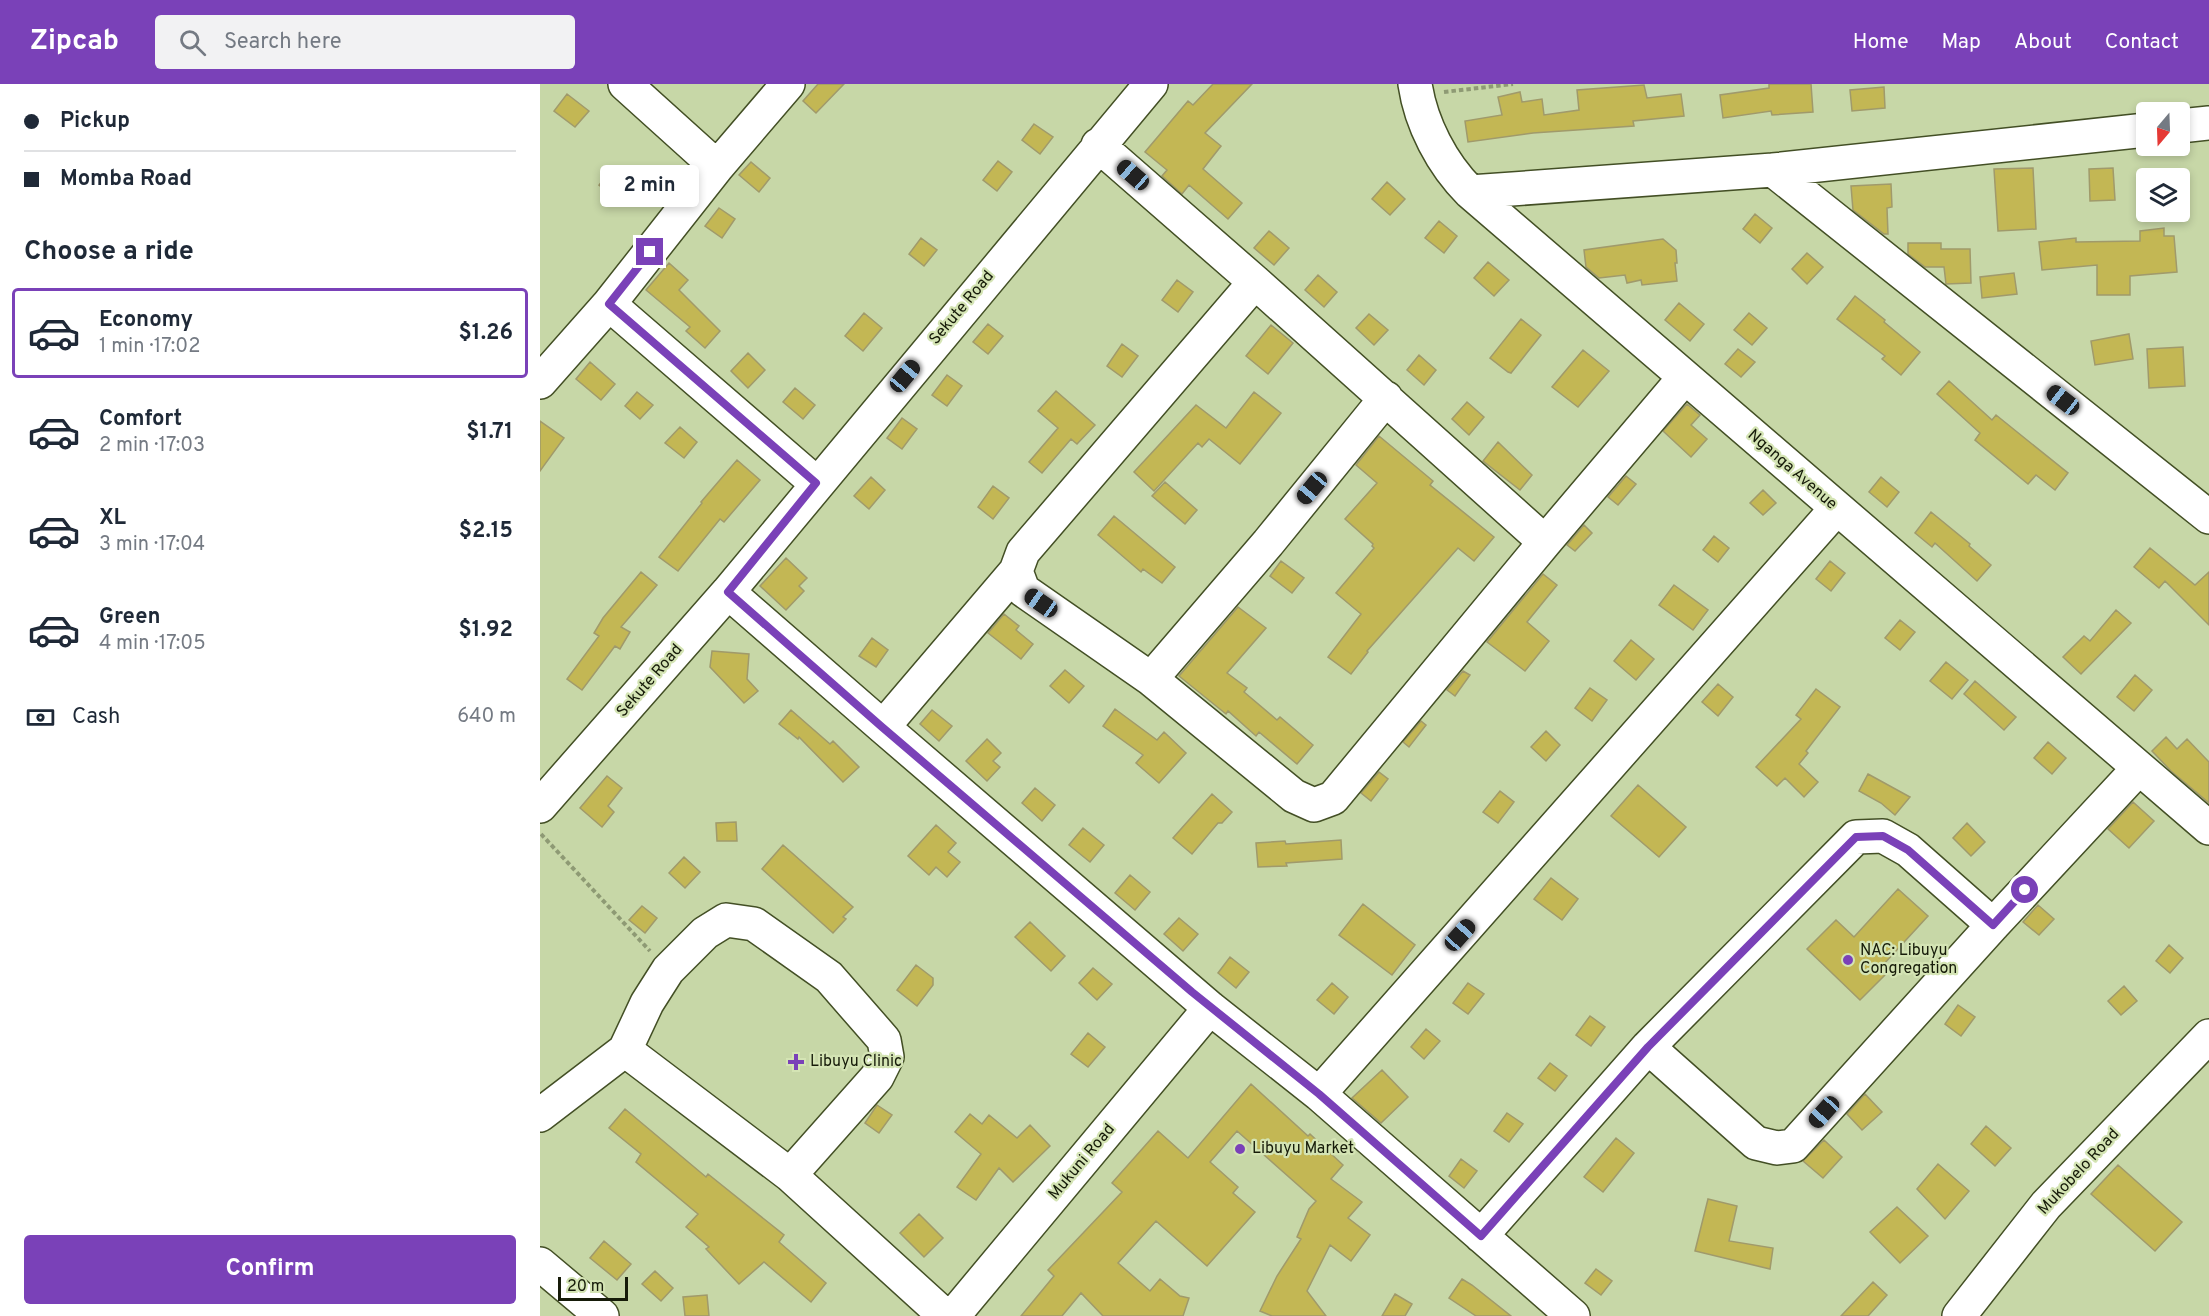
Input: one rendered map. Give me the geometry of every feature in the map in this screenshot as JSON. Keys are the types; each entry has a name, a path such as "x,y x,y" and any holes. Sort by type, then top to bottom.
{"street":[{"path":"625,84 717,167"},
{"path":"540,382 609,304 717,167 788,84"},
{"name":"Sekute Road","path":"540,806 728,592 816,483 1151,84"},
{"name":"Nganga Avenue","path":"1416,90 1437,148 1456,178 1470,192 2209,828"},
{"path":"2190,125 2209,123"},
{"path":"1470,192 1773,170 2136,131"},
{"path":"1098,145 1386,398 1545,542"},
{"path":"1773,170 2209,517"},
{"path":"882,727 1016,572 1023,552 1255,282"},
{"path":"609,304 816,483"},
{"path":"1016,572 1023,590 1151,679 1294,796 1314,806 1333,798 1685,377"},
{"path":"1151,679 1268,543 1386,398"},
{"path":"1319,1094 1836,509"},
{"path":"728,592 1210,1008 1319,1094 1573,1316"},
{"path":"1648,1047 1756,1143 1778,1148 1793,1146 2139,768"},
{"path":"1481,1236 1648,1047 1856,837 1883,836 1908,850 1993,925"},
{"path":"540,1115 625,1050 647,1003 668,970 705,933 726,920 754,924 829,977 884,1040 887,1057 877,1077 790,1175"},
{"name":"Mukuni Road","path":"953,1316 1210,1008"},
{"name":"Mukobelo Road","path":"1959,1316 2046,1205 2209,1036"},
{"path":"625,1050 790,1175 945,1316"},
{"path":"540,1264 602,1316"}],"path":[{"path":"1416,90 1513,84"},
{"path":"540,833 668,970"}],"building":[{"path":"818,84 844,84 816,113 803,101"},
{"path":"1213,84 1252,84 1205,133 1221,146 1203,169 1242,203 1228,219 1189,185 1182,194 1162,176 1167,170 1145,152 1188,101 1193,105"},
{"path":"1769,84 1811,84 1813,112 1772,115 1771,111 1723,118 1720,95 1769,88"},
{"path":"1644,85 1647,98 1681,94 1684,116 1633,121 1634,126 1533,133 1468,142 1465,121 1502,115 1498,97 1520,92 1522,102 1542,99 1544,115 1579,110 1577,90"},
{"path":"1884,87 1885,108 1852,111 1850,90"},
{"path":"567,94 589,111 575,127 554,111"},
{"path":"1034,124 1053,137 1040,154 1022,140"},
{"path":"998,161 1012,172 997,191 983,180"},
{"path":"751,162 770,178 759,192 739,175"},
{"path":"613,167 631,182 617,199 599,185"},
{"path":"2033,168 2036,229 1998,231 1994,169"},
{"path":"2113,168 2115,200 2090,201 2089,169"},
{"path":"1387,182 1405,199 1390,215 1372,199"},
{"path":"1891,184 1892,207 1887,208 1888,234 1884,234 1853,210 1851,186"},
{"path":"719,208 735,219 722,238 705,226"},
{"path":"1755,214 1772,228 1760,243 1743,229"},
{"path":"1439,221 1457,236 1444,253 1425,238"},
{"path":"2164,228 2164,236 2174,236 2177,272 2130,276 2130,295 2097,295 2097,265 2042,270 2039,242 2076,238 2076,242 2140,241 2140,231"},
{"path":"1269,231 1289,248 1274,265 1254,248"},
{"path":"921,238 937,250 924,266 909,254"},
{"path":"1663,239 1676,250 1677,281 1642,285 1641,280 1627,283 1625,275 1599,278 1586,267 1584,250"},
{"path":"1908,243 1941,243 1941,249 1970,249 1971,283 1946,284 1944,267 1925,267 1908,254"},
{"path":"1807,253 1823,267 1807,284 1792,269"},
{"path":"1488,262 1509,280 1494,296 1474,278"},
{"path":"669,263 688,280 679,290 720,331 705,348 686,331 690,327 646,290"},
{"path":"2014,273 2017,294 1982,298 1980,277"},
{"path":"1318,275 1337,292 1324,307 1305,290"},
{"path":"1177,280 1193,292 1178,312 1162,300"},
{"path":"1855,296 1920,352 1901,375 1882,359 1885,356 1837,319"},
{"path":"1679,303 1704,324 1690,341 1665,320"},
{"path":"864,313 882,328 863,351 845,336"},
{"path":"1749,313 1767,328 1752,345 1734,330"},
{"path":"1369,314 1388,330 1374,345 1356,328"},
{"path":"1521,319 1541,335 1511,373 1490,358"},
{"path":"988,324 1003,336 988,354 973,342"},
{"path":"1271,325 1293,343 1268,374 1246,356"},
{"path":"2129,334 2133,359 2095,365 2091,341"},
{"path":"1122,344 1138,356 1122,377 1107,366"},
{"path":"2183,347 2185,386 2149,388 2147,349"},
{"path":"1738,349 1755,362 1741,377 1725,364"},
{"path":"1583,350 1609,371 1578,407 1552,387"},
{"path":"748,353 765,370 748,388 731,371"},
{"path":"1419,355 1436,370 1424,385 1407,370"},
{"path":"590,362 615,384 601,400 576,379"},
{"path":"947,375 962,386 947,406 932,395"},
{"path":"1949,381 1992,420 1996,415 2068,473 2055,490 2036,475 2028,484 1975,440 1980,433 1937,394"},
{"path":"795,388 815,405 803,419 783,402"},
{"path":"1056,391 1095,425 1077,444 1071,439 1042,473 1029,462 1058,428 1038,411"},
{"path":"637,392 653,405 640,419 625,406"},
{"path":"1254,392 1281,413 1240,464 1209,439 1202,447 1198,443 1154,491 1134,472 1196,405 1226,428"},
{"path":"1467,402 1484,417 1469,435 1452,419"},
{"path":"1687,404 1700,415 1691,425 1707,439 1691,457 1663,431"},
{"path":"902,418 917,429 902,449 887,438"},
{"path":"540,421 564,438 540,471"},
{"path":"680,427 697,442 684,458 665,443"},
{"path":"1379,436 1433,481 1430,485 1494,537 1474,561 1458,548 1367,651 1351,674 1328,657 1361,614 1336,593 1374,548 1373,544 1345,519 1377,483 1356,465"},
{"path":"1498,442 1532,475 1520,490 1483,461"},
{"path":"737,460 760,480 724,522 720,519 678,571 659,557"},
{"path":"1626,476 1636,484 1618,505 1608,497"},
{"path":"871,477 885,490 869,509 854,496"},
{"path":"1881,477 1899,492 1887,507 1869,492"},
{"path":"1165,482 1197,510 1185,524 1152,496"},
{"path":"993,486 1009,498 993,519 978,507"},
{"path":"1763,490 1776,503 1763,515 1750,503"},
{"path":"1931,512 1970,544 1969,546 1991,565 1977,581 1935,543 1932,547 1915,533"},
{"path":"1114,516 1175,567 1162,583 1143,569 1141,572 1098,535"},
{"path":"1584,525 1592,533 1575,551 1567,545"},
{"path":"1714,536 1729,548 1718,562 1703,550"},
{"path":"2150,548 2195,585 2209,572 2209,625 2165,581 2159,588 2134,567"},
{"path":"786,558 807,578 799,586 804,591 786,610 760,586"},
{"path":"1281,561 1304,578 1292,593 1270,576"},
{"path":"1830,561 1845,573 1831,591 1816,579"},
{"path":"641,572 657,585 621,627 630,632 620,649 615,646 582,690 567,679 599,636 594,633 603,618"},
{"path":"1543,574 1557,585 1527,622 1549,641 1525,671 1487,642"},
{"path":"1674,585 1708,610 1693,630 1659,605"},
{"path":"1238,607 1266,628 1227,673 1247,688 1244,692 1277,720 1280,717 1313,745 1297,764 1259,732 1256,736 1228,711 1226,714 1179,676"},
{"path":"2116,610 2131,623 2081,674 2063,657 2084,636 2090,641"},
{"path":"1004,614 1019,626 1016,630 1033,644 1021,659 988,633"},
{"path":"1900,620 1915,632 1900,650 1885,638"},
{"path":"872,638 888,650 876,667 859,656"},
{"path":"1631,640 1654,659 1636,680 1614,661"},
{"path":"712,651 749,654 747,679 758,691 744,703 710,667"},
{"path":"1946,662 1968,680 1952,699 1930,681"},
{"path":"1065,670 1084,686 1069,703 1050,686"},
{"path":"1463,671 1470,675 1455,696 1447,690"},
{"path":"2135,675 2152,690 2134,711 2117,697"},
{"path":"1975,681 2016,717 2004,730 1964,694"},
{"path":"1718,684 1733,697 1718,716 1702,702"},
{"path":"1590,688 1607,700 1592,721 1575,708"},
{"path":"1816,689 1840,707 1806,751 1808,753 1799,764 1818,782 1804,797 1785,778 1777,786 1756,767 1801,719 1796,715"},
{"path":"1115,709 1157,740 1164,732 1186,753 1159,783 1136,763 1143,755 1103,726"},
{"path":"791,710 830,744 833,741 859,767 843,782 799,737 798,739 779,724"},
{"path":"932,710 952,726 939,741 920,724"},
{"path":"1421,721 1426,725 1409,747 1403,742"},
{"path":"1546,731 1560,745 1546,761 1531,747"},
{"path":"2166,737 2177,749 2187,739 2209,762 2209,803 2171,771 2152,751"},
{"path":"987,739 1001,753 993,761 1000,767 987,781 966,761"},
{"path":"2048,742 2066,758 2052,774 2034,758"},
{"path":"1379,772 1388,779 1371,801 1361,793"},
{"path":"1868,774 1910,797 1895,815 1881,803 1859,791"},
{"path":"607,776 622,788 608,806 614,812 602,827 580,808"},
{"path":"1638,785 1686,827 1659,857 1611,816"},
{"path":"1035,788 1055,805 1042,821 1022,803"},
{"path":"1500,791 1514,802 1498,823 1483,812"},
{"path":"1212,794 1232,812 1222,823 1218,823 1192,854 1173,838"},
{"path":"2133,802 2154,821 2129,848 2108,829"},
{"path":"736,822 737,841 717,841 716,823"},
{"path":"1967,823 1985,842 1971,856 1953,838"},
{"path":"936,825 956,843 948,852 960,862 947,877 936,867 929,875 908,856"},
{"path":"1083,828 1104,845 1090,862 1069,845"},
{"path":"1341,840 1342,859 1258,867 1256,843 1285,841 1286,844"},
{"path":"783,845 853,907 843,917 846,919 833,933 762,869"},
{"path":"684,857 700,872 685,888 669,873"},
{"path":"1130,875 1150,892 1135,910 1115,893"},
{"path":"1551,878 1578,899 1562,920 1534,899"},
{"path":"1898,889 1928,916 1883,965 1889,971 1860,1000 1807,949 1836,920 1854,937"},
{"path":"1363,904 1415,945 1392,975 1339,935"},
{"path":"2038,905 2054,919 2039,935 2023,922"},
{"path":"642,906 657,918 645,933 629,920"},
{"path":"1179,918 1198,934 1183,951 1164,934"},
{"path":"1030,922 1065,956 1051,971 1015,937"},
{"path":"2169,945 2183,958 2170,973 2156,961"},
{"path":"1230,957 1249,972 1236,988 1218,973"},
{"path":"916,965 933,978 933,985 917,1006 897,990"},
{"path":"1093,968 1112,984 1097,1000 1079,983"},
{"path":"1332,983 1348,997 1334,1014 1317,1000"},
{"path":"1468,983 1484,994 1468,1014 1453,1003"},
{"path":"2124,986 2137,1001 2121,1015 2108,1001"},
{"path":"1958,1005 1975,1017 1961,1036 1945,1024"},
{"path":"1590,1016 1605,1027 1591,1046 1576,1035"},
{"path":"1426,1029 1440,1041 1424,1059 1411,1047"},
{"path":"1088,1033 1105,1047 1088,1067 1071,1054"},
{"path":"1550,1063 1567,1076 1555,1091 1538,1078"},
{"path":"1382,1070 1408,1097 1381,1123 1352,1098"},
{"path":"1251,1084 1343,1165 1331,1179 1362,1202 1348,1218 1370,1235 1351,1261 1330,1245 1307,1291 1326,1316 1272,1316 1260,1311 1277,1276 1301,1239 1297,1237 1309,1209 1316,1201 1237,1131 1210,1162 1238,1187 1233,1193 1255,1212 1207,1266 1156,1221 1118,1263 1150,1291 1160,1279 1180,1296 1189,1298 1183,1316 1103,1316 1081,1293 1062,1316 1021,1316 1054,1276 1048,1270 1122,1192 1112,1183 1158,1131 1188,1158"},
{"path":"1865,1094 1882,1112 1862,1130 1847,1114"},
{"path":"877,1105 892,1115 879,1133 865,1123"},
{"path":"625,1109 706,1177 708,1174 784,1235 779,1242 826,1283 811,1302 764,1262 739,1284 706,1249 709,1247 686,1227 698,1214 636,1162 641,1154 609,1128"},
{"path":"1507,1113 1523,1124 1509,1142 1494,1131"},
{"path":"970,1114 982,1124 989,1115 1017,1138 1030,1125 1050,1146 1013,1182 999,1168 976,1200 957,1187 981,1154 955,1132"},
{"path":"1986,1126 2011,1148 1995,1166 1971,1144"},
{"path":"1616,1138 1634,1153 1603,1192 1584,1177"},
{"path":"1824,1140 1842,1157 1823,1178 1803,1161"},
{"path":"1461,1159 1477,1171 1464,1188 1449,1176"},
{"path":"1938,1164 1969,1191 1945,1219 1917,1189"},
{"path":"2118,1165 2182,1222 2155,1251 2091,1194"},
{"path":"1708,1199 1737,1206 1729,1241 1773,1248 1770,1269 1695,1251"},
{"path":"1897,1207 1928,1236 1900,1263 1870,1232"},
{"path":"919,1214 943,1238 924,1257 900,1233"},
{"path":"604,1241 631,1264 617,1280 590,1258"},
{"path":"1596,1269 1612,1281 1601,1295 1585,1283"},
{"path":"655,1271 673,1288 661,1301 642,1284"},
{"path":"1462,1279 1511,1316 1476,1316 1449,1298"},
{"path":"1873,1282 1887,1295 1868,1316 1841,1316"},
{"path":"1395,1294 1412,1304 1405,1316 1382,1316"},
{"path":"707,1295 709,1316 685,1316 683,1297"}],"place":[{"name":"NAC: Libuyu Congregation","path":"1848,960"},
{"name":"Libuyu Clinic","path":"796,1062"},
{"name":"Libuyu Market","path":"1240,1149"}],"route":[{"path":"650,252 609,304 816,483 728,592 1210,1008 1319,1094 1481,1236 1648,1047 1856,837 1883,836 1908,850 1993,925 2025,890"}]}
